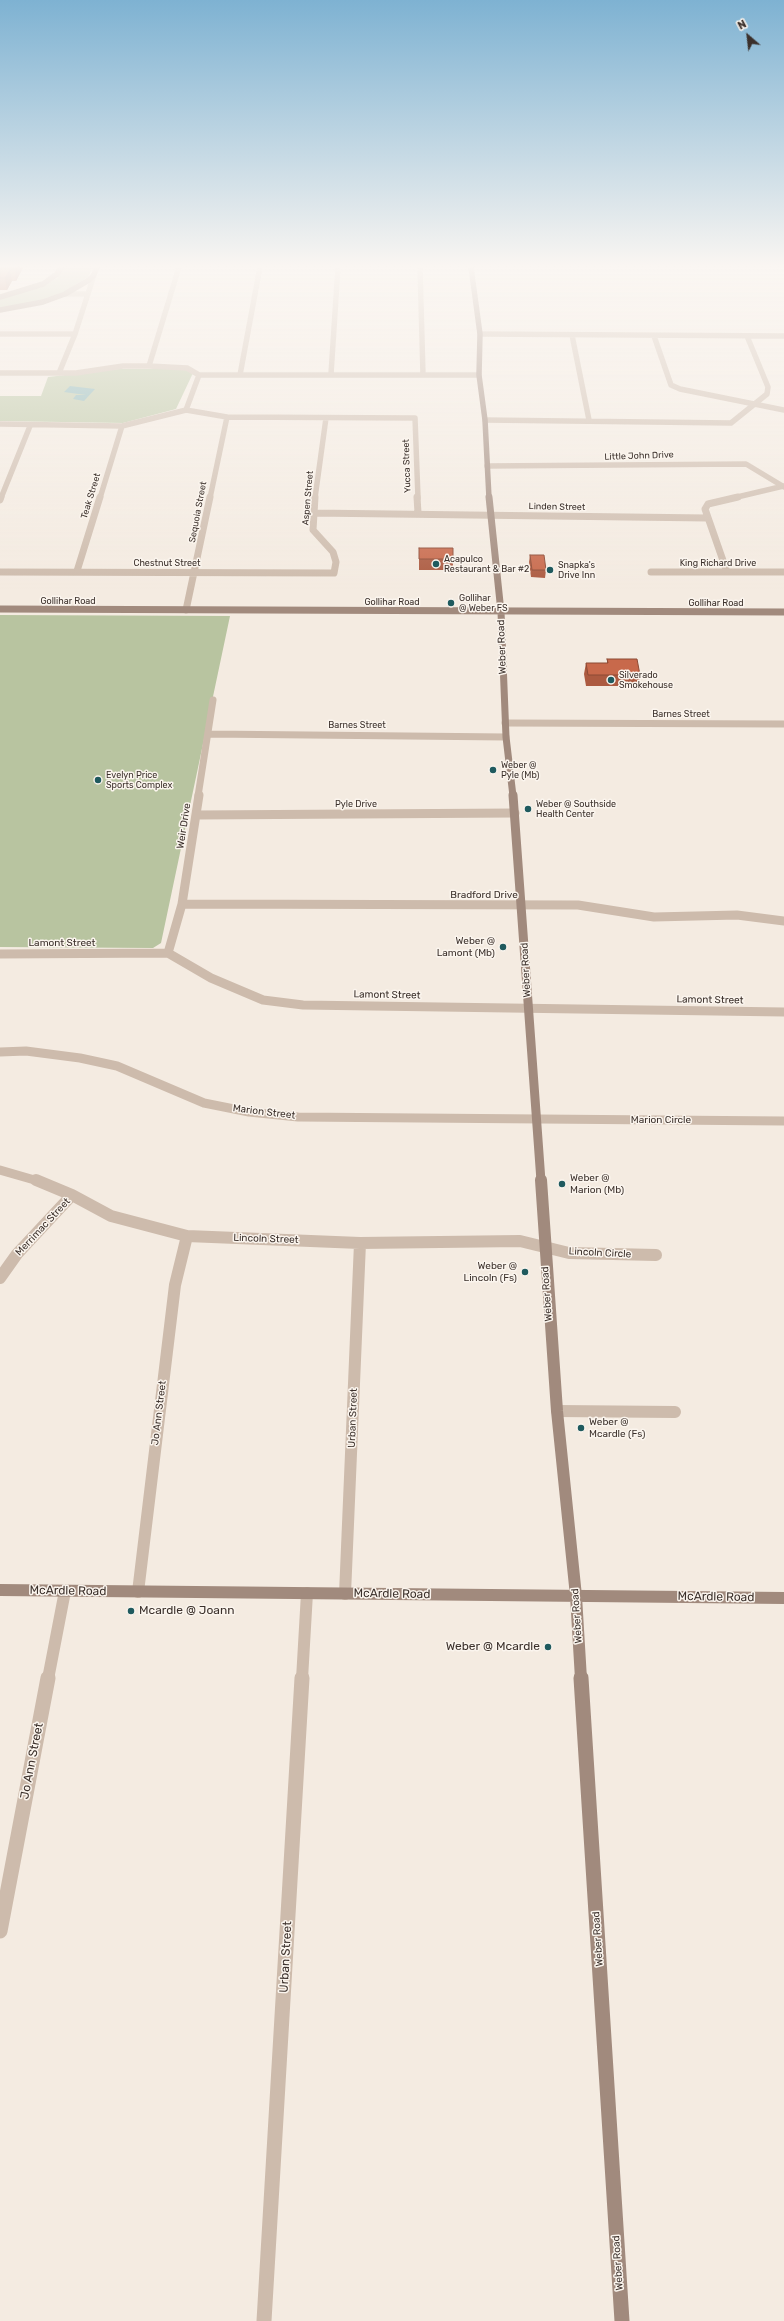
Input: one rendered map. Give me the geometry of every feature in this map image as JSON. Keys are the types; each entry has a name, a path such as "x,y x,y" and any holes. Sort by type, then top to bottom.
{"main road":[{"name":"Weber Road","path":"479,375 485,420 490,516 501,612 505,723 515,813 522,906 556,1411 576,1596 622,2321"},
{"name":"Gollihar Road","path":"0,610 784,612"},
{"name":"McArdle Road","path":"0,1590 784,1598"}],"street":[{"path":"186,410 199,375"},
{"path":"580,375 589,420"},
{"path":"668,375 671,385 680,389 784,410"},
{"path":"485,420 589,420 732,424 766,394 768,387 763,375"},
{"path":"0,424 30,426 122,426 186,410 227,417 326,418"},
{"name":"Sequoia Street","path":"186,610 227,417"},
{"name":"Yucca Street","path":"326,418 415,418 418,512"},
{"name":"Aspen Street","path":"326,418 313,530 333,552 336,562 334,573"},
{"path":"0,500 30,426"},
{"name":"Teak Street","path":"77,572 122,426"},
{"name":"Little John Drive","path":"487,466 746,464 784,486"},
{"path":"727,572 707,518 705,509 708,504 784,486"},
{"name":"Linden Street","path":"314,513 418,512 490,516 707,518"},
{"name":"Chestnut Street","path":"0,572 334,573"},
{"name":"King Richard Drive","path":"651,572 784,572"},
{"name":"Weir Drive","path":"168,953 182,904 197,815 213,700"},
{"name":"Barnes Street","path":"505,723 784,724"},
{"name":"Barnes Street","path":"209,734 506,737"},
{"name":"Pyle Drive","path":"197,815 515,813"},
{"name":"Bradford Drive","path":"182,904 578,905 654,917 737,915 784,921"},
{"name":"Lamont Street","path":"0,954 168,953 211,978 263,1000 303,1005 784,1012"},
{"name":"Marion Street","path":"0,1052 26,1051 80,1058 116,1066 204,1103 249,1112 298,1116 537,1119"},
{"name":"Marion Circle","path":"537,1119 784,1121"},
{"name":"Lincoln Street","path":"0,1170 26,1176 72,1195 111,1216 188,1236 360,1243 520,1241 544,1246"},
{"name":"Merrimac Street","path":"0,1278 17,1254 72,1195"},
{"name":"Jo Ann Street","path":"138,1592 175,1285 188,1236"},
{"name":"Urban Street","path":"345,1594 360,1243"},
{"name":"Lincoln Circle","path":"544,1246 569,1253 656,1255"},
{"path":"556,1411 675,1412"},
{"name":"Jo Ann Street","path":"0,1931 65,1591"},
{"name":"Urban Street","path":"264,2321 307,1593"}],"green space":[{"path":"63,375 192,375 176,409 123,423 0,421 0,396 41,396 48,377"},
{"name":"Evelyn Price Sports Complex","path":"0,615 230,616 161,943 153,948 0,947"}],"water":[{"path":"70,386 95,389 84,401 73,399 76,395 86,395 64,392"}],"building":[{"path":"419,548 453,548 453,559 419,559"},
{"path":"530,555 544,555 546,570 532,570"},
{"path":"607,659 637,659 640,675 588,675 586,663 608,663"}],"place":[{"name":"Acapulco Restaurant & Bar #2","path":"436,564"},
{"name":"Snapka's Drive Inn","path":"550,570"},
{"name":"Gollihar @ Weber FS","path":"451,603"},
{"name":"Silverado Smokehouse","path":"611,680"},
{"name":"Weber @ Pyle (Mb)","path":"493,770"},
{"name":"Evelyn Price Sports Complex","path":"98,780"},
{"name":"Weber @ Southside Health Center","path":"528,809"},
{"name":"Weber @ Lamont (Mb)","path":"503,947"},
{"name":"Weber @ Marion (Mb)","path":"562,1184"},
{"name":"Weber @ Lincoln (Fs)","path":"525,1272"},
{"name":"Weber @ Mcardle (Fs)","path":"581,1428"},
{"name":"Mcardle @ Joann","path":"131,1611"},
{"name":"Weber @ Mcardle","path":"548,1647"}]}
